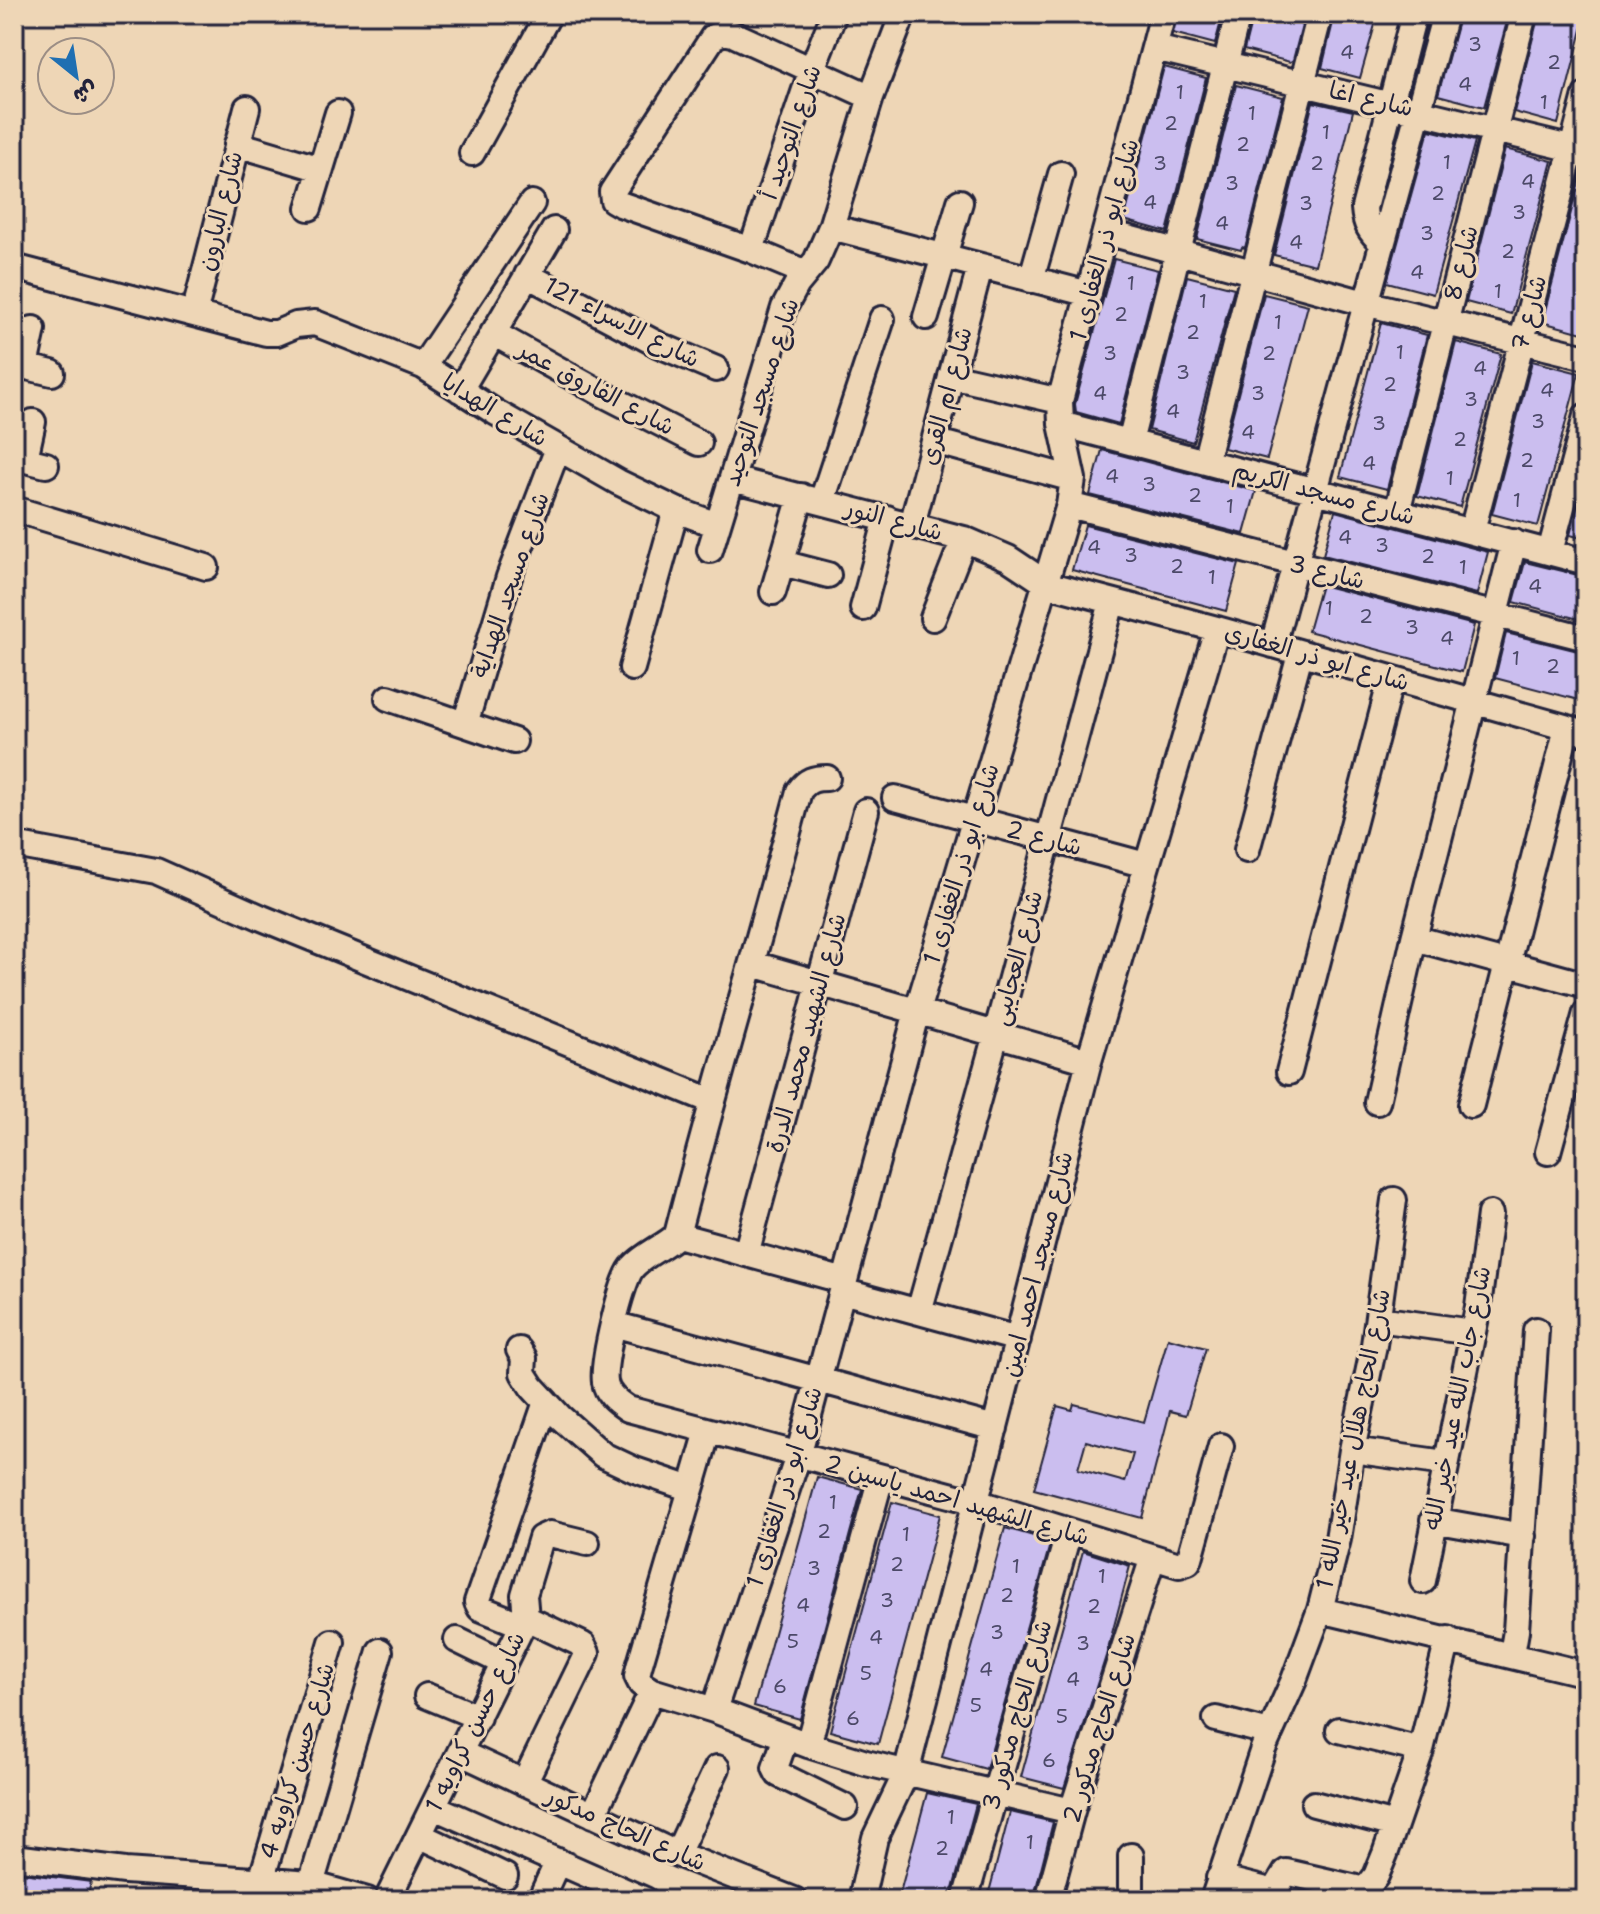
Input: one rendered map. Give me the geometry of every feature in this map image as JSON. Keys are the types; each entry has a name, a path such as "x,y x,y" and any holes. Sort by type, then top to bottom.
{"street":[{"path":"472,153 549,14"},
{"name":"شارع التوحيد أ","path":"751,250 812,69 834,14"},
{"name":"شارع مسجد التوحيد","path":"710,550 784,308 816,261 831,227 871,97 903,14"},
{"name":"شارع ابو ذر الغفارى 1","path":"714,1710 798,1456 917,1011 1069,505 1073,479 1061,413 1163,14"},
{"path":"1130,442 1238,14"},
{"path":"1205,462 1320,14"},
{"path":"1382,243 1365,223 1364,208 1414,14"},
{"path":"1273,645 1445,14"},
{"name":"شارع 8","path":"1397,512 1524,14"},
{"path":"806,273 751,250 620,204 613,200 612,192 706,47 713,37 723,32 871,97"},
{"name":"شارع اغا","path":"1155,48 1579,150"},
{"name":"شارع 7","path":"1472,531 1522,341 1579,150 1586,95"},
{"name":"شارع البارون","path":"194,314 247,108"},
{"path":"309,208 338,113"},
{"path":"237,144 321,169"},
{"path":"1031,280 1061,174"},
{"path":"926,317 960,202"},
{"path":"423,366 532,203"},
{"path":"831,227 1089,294"},
{"path":"460,390 554,230"},
{"path":"1106,232 1365,303 1586,357"},
{"path":"14,267 194,314"},
{"name":"شارع ام القرى","path":"912,525 980,267"},
{"name":"شارع الاسراء 121","path":"527,275 659,345 716,369"},
{"name":"شارع الهدايا","path":"194,314 266,333 315,323 423,366 618,482 676,510 717,525"},
{"path":"773,592 882,319"},
{"path":"33,329 19,365 52,373"},
{"name":"شارع الفاروق عمر","path":"493,333 699,443"},
{"name":"شارع مسجد الكريم","path":"951,376 1061,413 1130,442 1586,562"},
{"path":"1550,552 1586,416"},
{"path":"28,460 33,422"},
{"path":"934,441 1073,479"},
{"name":"شارع مسجد الهداية","path":"465,724 509,577 558,448"},
{"name":"شارع النور","path":"732,479 964,539 1008,558 1047,584"},
{"name":"شارع 3","path":"1069,505 1586,638"},
{"path":"14,509 206,567"},
{"path":"632,668 676,510"},
{"path":"863,608 887,518"},
{"path":"933,618 964,539"},
{"path":"1377,1102 1414,938 1514,542"},
{"path":"782,563 828,575"},
{"name":"شارع ابو ذر الغفارى","path":"1047,584 1576,731"},
{"name":"شارع العجايبى","path":"919,1312 1112,602"},
{"name":"شارع مسجد احمد امين","path":"861,1900 875,1838 906,1773 1089,1061 1217,629"},
{"path":"1247,850 1300,654"},
{"path":"1289,1072 1391,679"},
{"path":"388,698 514,741"},
{"path":"1471,1105 1506,964 1576,731"},
{"path":"827,778 806,782 799,791 677,1235 746,1254 919,1312 1018,1339"},
{"name":"شارع 2","path":"895,798 1146,865"},
{"name":"شارع الشهيد محمد الدرة","path":"746,1254 866,811"},
{"path":"14,845 156,871 331,947 712,1101"},
{"path":"1414,938 1586,985"},
{"path":"753,964 1089,1061"},
{"path":"1548,1152 1586,1013"},
{"name":"شارع الحاج هلال عيد خير الله 1","path":"1216,1889 1270,1733 1320,1610 1338,1539 1378,1319 1394,1200"},
{"name":"شارع جاب الله عيد خير الله","path":"1423,1581 1472,1332 1490,1214"},
{"name":"شارع الشهيد احمد ياسين 2","path":"677,1235 633,1267 613,1324 605,1382 612,1398 628,1409 976,1502 1179,1565 1188,1562 1221,1446"},
{"path":"1378,1319 1472,1332"},
{"path":"613,1324 995,1428"},
{"path":"1512,1654 1536,1330"},
{"path":"519,1350 524,1358 523,1373 546,1402 603,1455 635,1470 691,1489"},
{"path":"524,1783 587,1653 583,1645 524,1621 480,1608 477,1602 546,1402"},
{"path":"708,1431 639,1667 637,1676 641,1684 652,1691 797,1741 906,1773 1072,1811"},
{"path":"1352,1450 1445,1463"},
{"path":"845,1807 778,1774 775,1768 797,1741 881,1477"},
{"path":"1433,1520 1523,1536"},
{"name":"شارع الحاج مدكور 3","path":"965,1900 1069,1531"},
{"name":"شارع حسن كراويه 1","path":"387,1900 524,1621 524,1595 541,1538 550,1534 587,1543"},
{"name":"شارع الحاج مدكور 2","path":"1048,1900 1072,1811 1153,1557"},
{"path":"1320,1610 1586,1674"},
{"path":"1216,1889 1274,1892 1286,1872 1364,1895 1376,1876 1421,1750 1448,1639"},
{"path":"457,1640 504,1663"},
{"name":"شارع حسن كراويه 4","path":"261,1881 332,1642"},
{"path":"309,1892 380,1651"},
{"path":"593,1815 652,1691"},
{"path":"427,1696 478,1717"},
{"path":"1216,1719 1270,1733"},
{"path":"1339,1730 1421,1750"},
{"name":"شارع الحاج مدكور","path":"461,1753 677,1854 794,1900"},
{"path":"677,1854 717,1768"},
{"path":"1314,1804 1395,1825"},
{"path":"434,1807 645,1900"},
{"path":"419,1835 505,1876"},
{"path":"1131,1856 1131,1900"},
{"path":"14,1857 125,1871 261,1881 367,1900"},
{"path":"540,1900 558,1861"}],"building":[{"path":"1178,14 1223,14 1215,44 1173,33"},
{"path":"1253,14 1305,14 1293,60 1290,62 1244,50"},
{"path":"1335,14 1378,14 1360,78 1322,68"},
{"path":"1460,14 1509,14 1484,107 1438,95"},
{"path":"1539,14 1586,14 1558,124 1514,112"},
{"path":"1164,67 1206,78 1167,232 1124,220"},
{"path":"1236,85 1283,97 1245,248 1241,250 1197,239"},
{"path":"1313,102 1353,111 1315,265 1274,255"},
{"path":"1429,130 1475,141 1433,294 1387,282"},
{"path":"1505,149 1552,161 1511,314 1466,302"},
{"path":"1583,167 1586,167 1586,334 1542,322"},
{"path":"1114,259 1158,270 1119,424 1076,412 1075,404"},
{"path":"1187,276 1234,288 1193,442 1149,430"},
{"path":"1264,294 1308,305 1267,459 1224,448"},
{"path":"1381,323 1427,335 1387,489 1340,477"},
{"path":"1456,342 1501,354 1460,507 1417,496"},
{"path":"1532,361 1579,373 1538,526 1492,514"},
{"path":"1102,450 1256,491 1244,534 1090,495"},
{"path":"1582,490 1586,491 1586,539 1570,535"},
{"path":"1335,511 1488,552 1477,594 1323,555"},
{"path":"1085,525 1239,564 1226,611 1072,570"},
{"path":"1525,562 1586,577 1586,621 1514,602"},
{"path":"1321,585 1474,625 1462,672 1308,631"},
{"path":"1506,633 1586,653 1586,702 1495,678"},
{"path":"1168,1338 1206,1348 1186,1415 1170,1411 1142,1518 1034,1489 1057,1406 1072,1410 1074,1404 1144,1422","holes":["1086,1441 1133,1454 1125,1482 1078,1469"]},
{"path":"817,1477 862,1489 800,1719 754,1706"},
{"path":"892,1502 940,1515 878,1744 830,1731"},
{"path":"1005,1528 1051,1541 986,1769 942,1757"},
{"path":"1083,1551 1130,1566 1106,1656 1064,1788 1021,1777"},
{"path":"927,1793 976,1804 950,1900 898,1900"},
{"path":"1010,1812 1053,1822 1033,1900 987,1900"},
{"path":"14,1872 91,1882 87,1900 14,1900"}]}
